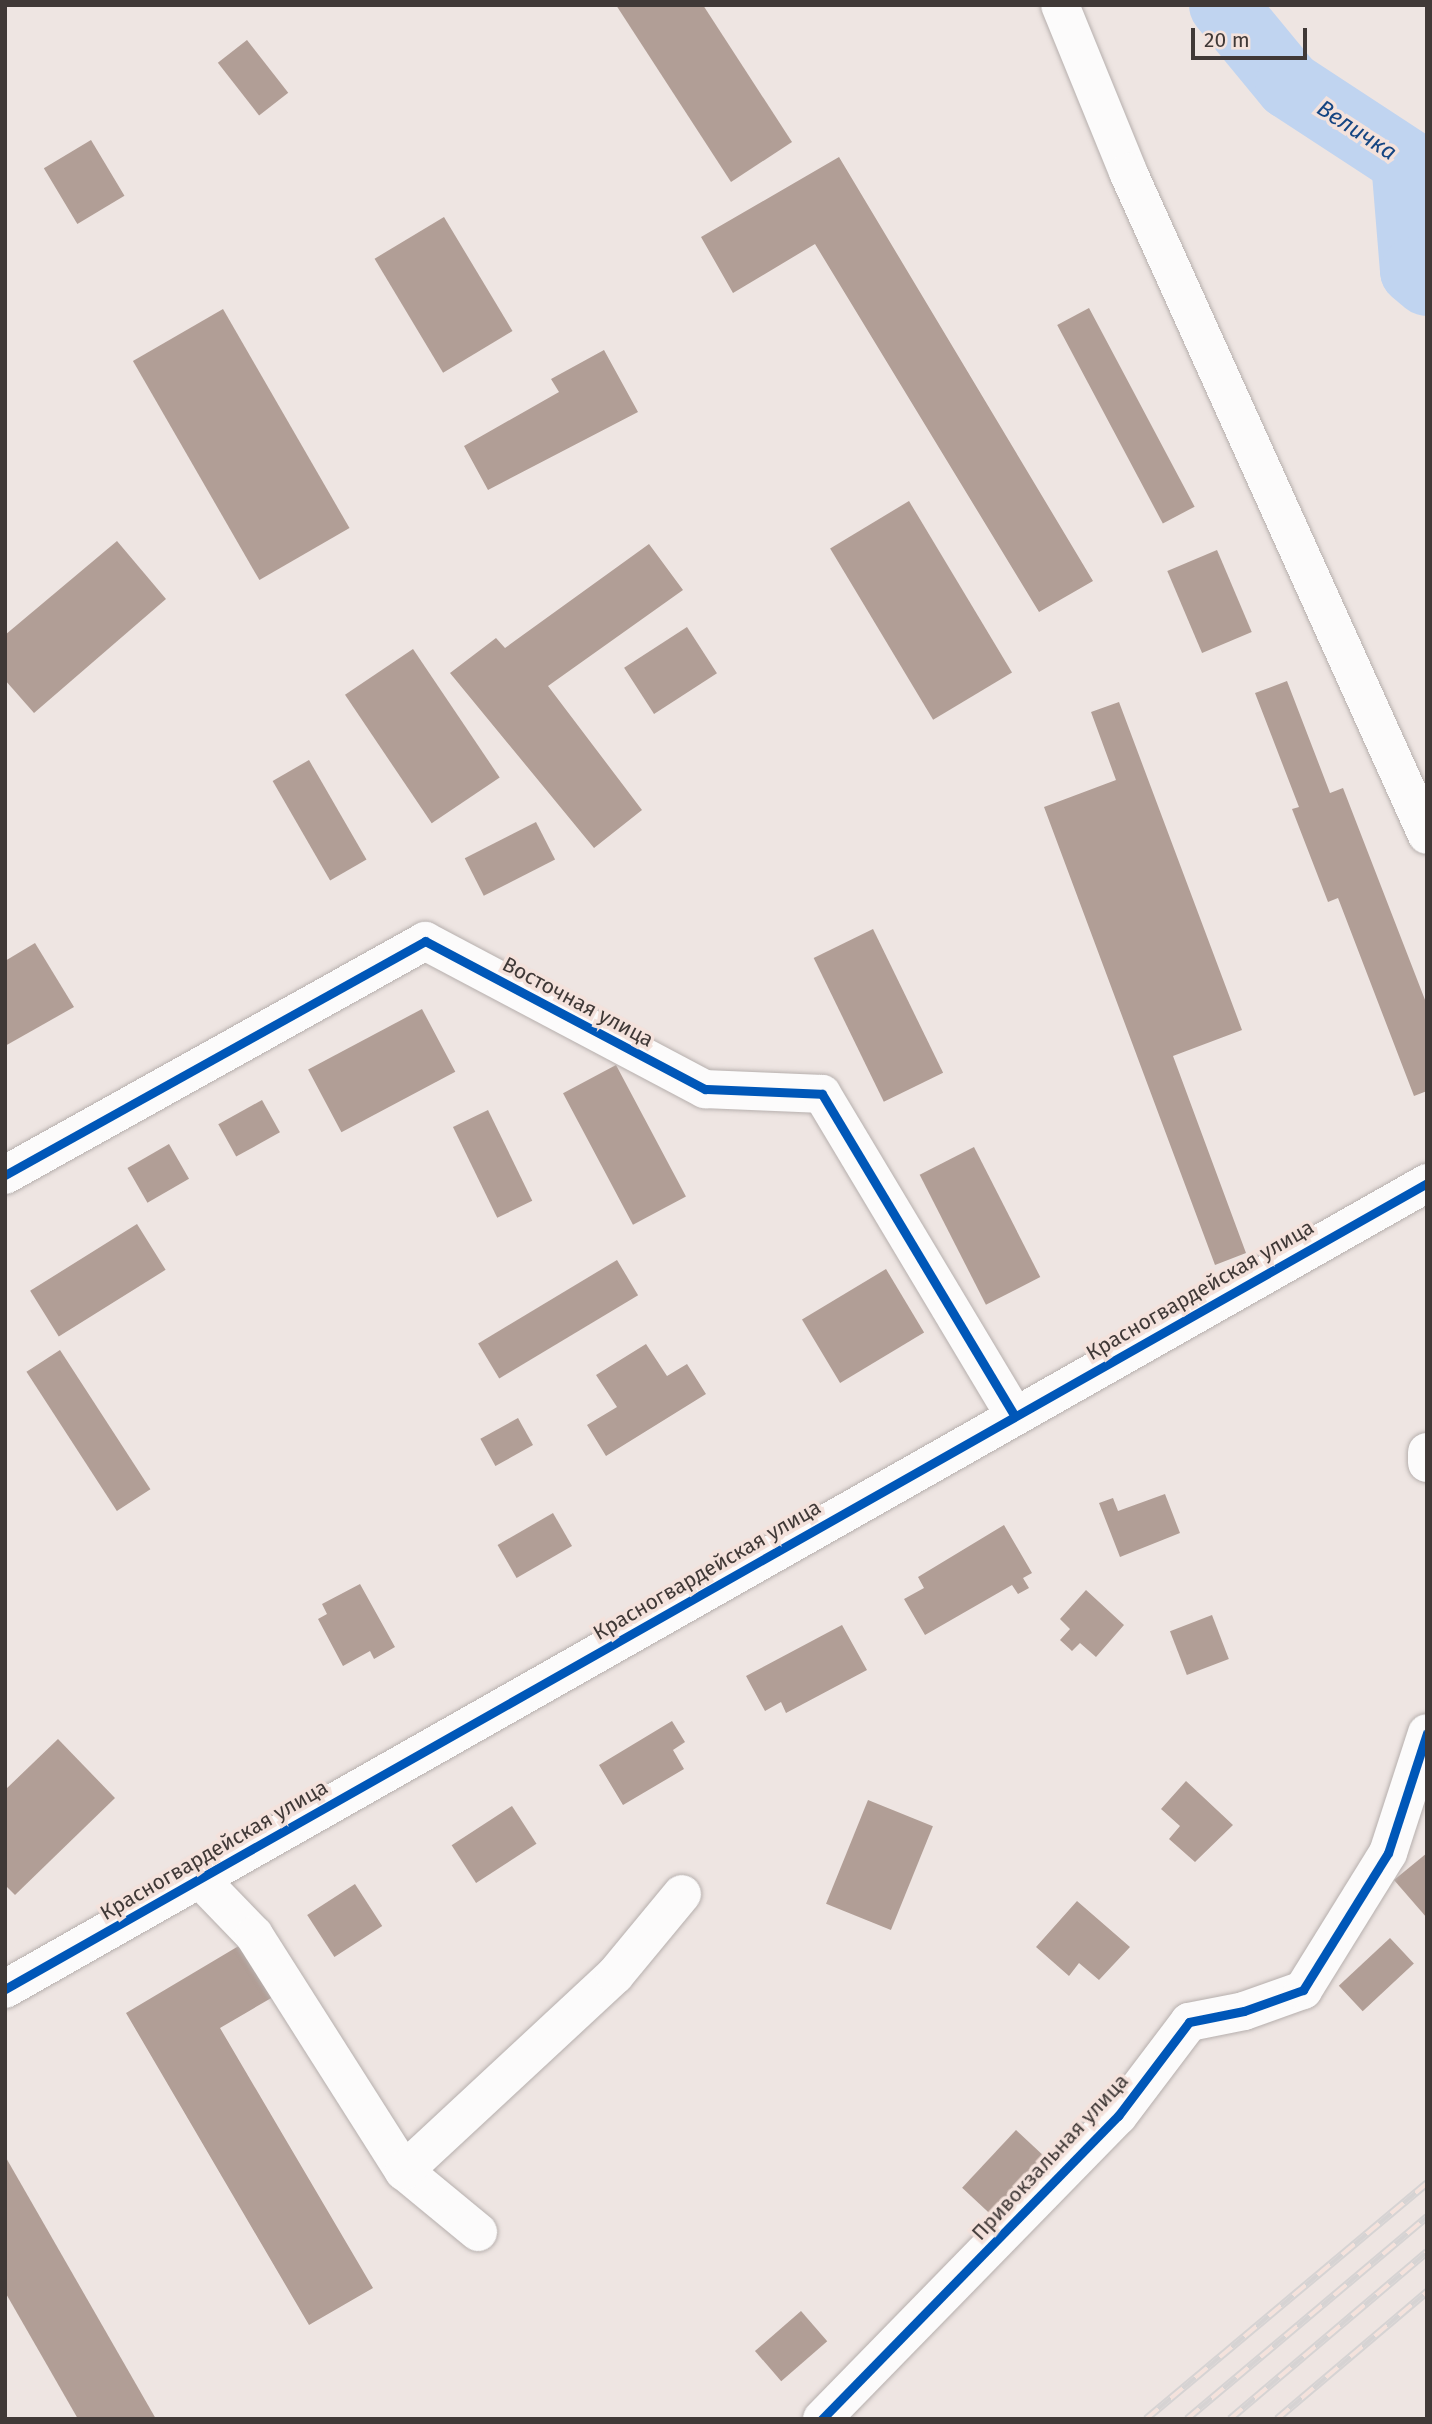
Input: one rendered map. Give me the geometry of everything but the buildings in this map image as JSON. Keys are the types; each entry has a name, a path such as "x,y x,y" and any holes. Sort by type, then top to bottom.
{"street":[{"path":"1060,5 1128,172 1427,835"},
{"name":"Восточная улица","path":"5,1175 425,941 705,1089 822,1094 1015,1416"},
{"name":"Красногвардейская улица","path":"5,1989 1427,1184"},
{"path":"1427,1452 1427,1463"},
{"name":"Привокзальная улица","path":"822,2419 1118,2116 1189,2022 1244,2011 1303,1990 1388,1853 1427,1733"},
{"path":"199,1878 254,1935 404,2171 478,2232"},
{"path":"404,2171 615,1975 682,1894"}],"waterway":[{"name":"Величка","path":"1223,5 1289,85 1405,161 1414,271 1427,282"}],"railway":[{"path":"1146,2419 1427,2183"},
{"path":"1187,2419 1427,2217"},
{"path":"1230,2419 1427,2252"},
{"path":"1277,2419 1427,2292"}],"cycle path":[{"path":"5,1175 425,941 705,1089 822,1094 1015,1416"},
{"path":"5,1989 1427,1183"},
{"path":"822,2419 1118,2116 1189,2022 1244,2011 1303,1990 1388,1853 1427,1733"}]}
